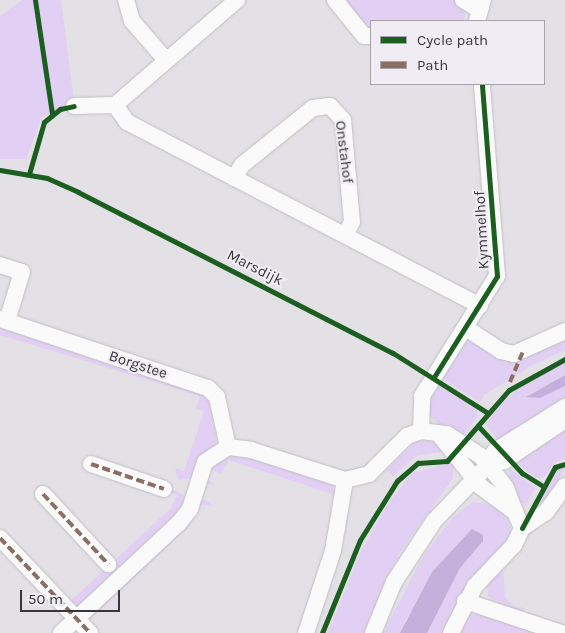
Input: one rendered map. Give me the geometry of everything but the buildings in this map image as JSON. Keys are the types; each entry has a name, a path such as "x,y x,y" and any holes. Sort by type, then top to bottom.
{"street":[{"path":"126,0 132,20 165,59"},
{"path":"74,106 115,105 165,59 237,0"},
{"path":"335,0 364,36 370,36"},
{"path":"463,0 479,10"},
{"name":"Kymmelhof","path":"421,431 422,396 480,306 498,264 482,85"},
{"path":"115,105 127,122 480,306"},
{"name":"Onstahof","path":"234,178 242,165 312,108 330,106 343,120 352,222 345,235"},
{"name":"Borgstee","path":"0,265 22,272 3,320 208,388 217,397 228,447"},
{"path":"466,328 501,351 514,354 565,331"},
{"path":"373,633 414,547 473,479 488,465 495,451 565,407"},
{"path":"488,465 504,461 565,420"},
{"path":"61,633 179,523 190,509 206,462 228,447 251,450 345,480 369,474 400,440 421,431 458,438 488,465 512,499 522,528"},
{"path":"438,433 473,479 515,512"},
{"path":"91,464 164,489"},
{"path":"306,633 333,551 345,480"},
{"path":"450,633 465,601 486,572 514,545 522,528 546,512 565,486"},
{"path":"43,494 108,564"},
{"path":"0,538 90,633"},
{"path":"465,601 561,633"}],"shaded area":[{"path":"22,0 61,0 74,101 42,117 26,159 0,159 0,16"},
{"path":"341,0 458,0 466,11 464,20 370,20 370,29"},
{"path":"0,327 208,396 217,442 192,478 178,480 175,468 184,471 204,411 196,408 200,396 0,335"},
{"path":"565,337 565,350 531,366 484,395 480,402 441,378 468,340 495,354"},
{"path":"565,363 565,375 528,395 540,398 565,386 565,401 498,441 486,425 496,409 517,389"},
{"path":"565,375 565,386 540,398 526,397"},
{"path":"437,384 476,409 478,415 463,436 438,424 428,414 427,405"},
{"path":"565,427 565,459 555,462 543,478 535,478 513,459"},
{"path":"416,441 432,441 447,451 416,456 393,476 386,470"},
{"path":"238,454 332,484 337,493 335,507 335,495 229,460 221,473 211,470 208,480 216,486 206,483 213,464"},
{"path":"453,462 453,478 399,554 365,633 328,633 361,551 386,507 412,473"},
{"path":"509,468 535,487 526,505 518,500 509,481"},
{"path":"565,468 549,499 536,505 559,469"},
{"path":"170,488 184,495 180,511 75,611 66,605 171,508 177,495 167,491"},
{"path":"207,500 212,506 202,504 189,526 87,623 84,620 199,501"},
{"path":"472,502 494,505 508,518 511,532 506,543 483,565 444,633 427,633 460,568 483,541 408,615 400,633 383,633 421,560 451,519"},
{"path":"472,529 483,535 483,541 460,568 427,633 400,633 432,572"},
{"path":"503,566 505,597 513,606 524,608 524,614 488,597 487,585"},
{"path":"468,614 483,615 538,633 457,633"}],"marked path":[{"path":"510,382 523,351"},
{"path":"91,464 164,489"},
{"path":"43,494 108,564"},
{"path":"0,538 90,633"}],"cycle path":[{"path":"35,0 52,114"},
{"path":"434,377 497,276 482,85"},
{"path":"29,174 44,122 60,109 74,106"},
{"name":"Marsdijk","path":"0,170 47,178 78,192 393,353 488,413"},
{"path":"322,633 360,540 397,481 418,463 447,461 509,390 565,359"},
{"path":"480,428 522,473 543,486"},
{"path":"522,528 555,467 565,464"}]}
